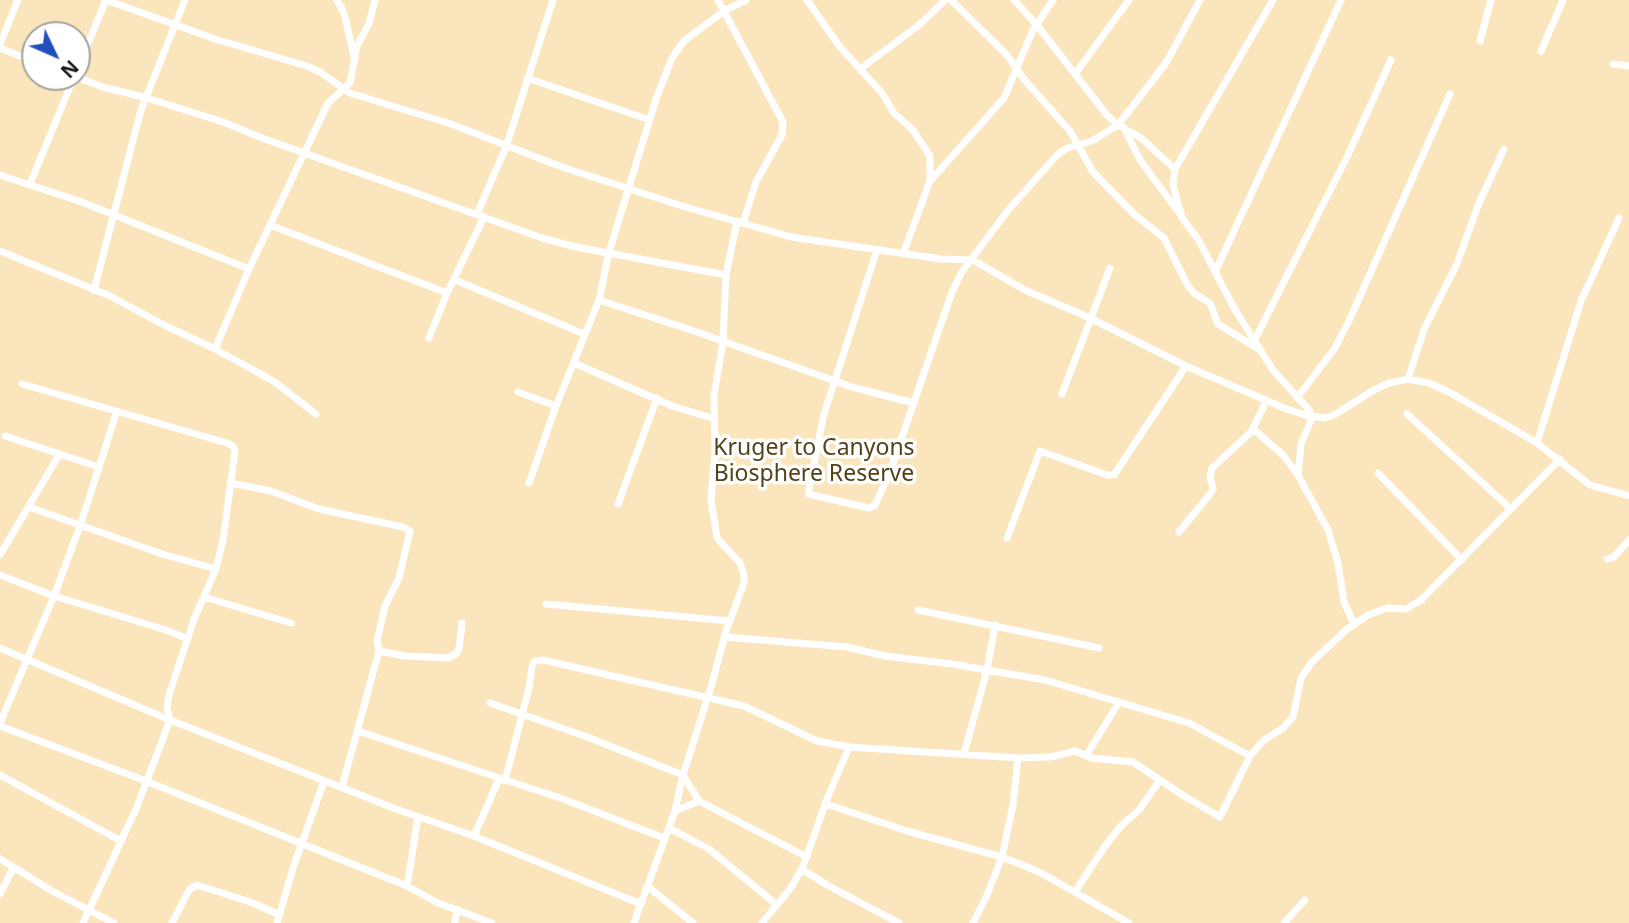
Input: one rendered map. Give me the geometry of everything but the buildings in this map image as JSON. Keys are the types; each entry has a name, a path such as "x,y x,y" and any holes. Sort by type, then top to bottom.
{"street":[{"path":"18,0 0,46 21,56"},
{"path":"91,36 106,0 307,66 343,89 450,124 506,148 629,189 791,237 903,254 973,260 1025,290 1090,318 1186,366 1312,417 1325,418 1334,415 1374,390 1408,379 1429,383 1537,443 1590,485 1629,496"},
{"path":"93,290 136,127 185,0"},
{"path":"337,0 344,13 355,59"},
{"path":"215,349 328,103 351,80 355,59 375,0"},
{"path":"429,338 481,216 506,148 553,0"},
{"path":"634,923 676,811 683,775 741,593 744,575 740,563 721,544 710,500 715,452 714,395 723,342 726,275 740,222 756,182 778,146 784,128 778,109 718,0"},
{"path":"529,483 556,405 598,300 609,252 656,99 678,48 724,11 746,0"},
{"path":"807,0 832,37 882,93 894,113 912,130 926,150 931,163 930,181 903,254"},
{"path":"860,69 919,25 945,0"},
{"path":"951,0 999,46 1070,131 1093,172 1135,215 1164,238 1188,286 1210,303 1218,324 1260,351"},
{"path":"1014,0 1036,24 1099,106 1175,169"},
{"path":"930,181 1000,104 1036,24 1053,0"},
{"path":"1075,74 1129,0"},
{"path":"877,250 819,433 808,494 863,508 873,508 890,472 951,292 961,273 1009,209 1049,162 1063,150 1092,141 1121,126 1166,63 1200,0"},
{"path":"1182,218 1173,186 1175,169 1273,0"},
{"path":"1216,270 1341,0"},
{"path":"1480,40 1492,0"},
{"path":"1541,51 1563,0"},
{"path":"1255,339 1348,155 1391,61"},
{"path":"1613,64 1629,66"},
{"path":"527,78 650,120"},
{"path":"91,82 147,97 223,122 304,154 562,244 726,275"},
{"path":"30,184 69,91"},
{"path":"1297,398 1328,358 1349,321 1450,94"},
{"path":"1121,126 1140,160 1198,239 1260,351 1312,417"},
{"path":"1408,379 1425,327 1456,266 1479,203 1504,149"},
{"path":"0,174 249,270"},
{"path":"1537,443 1581,301 1619,218"},
{"path":"270,225 447,293"},
{"path":"0,251 93,290 215,349 275,382 316,414"},
{"path":"1062,394 1110,268"},
{"path":"455,279 584,334"},
{"path":"598,300 863,391 914,403"},
{"path":"574,363 673,406 715,419"},
{"path":"1007,538 1040,451 1107,475 1114,475 1186,366"},
{"path":"22,384 231,445 235,451 223,540 216,569 194,619 168,702 170,720 121,841 83,923"},
{"path":"517,393 556,405"},
{"path":"618,504 657,398"},
{"path":"1180,532 1213,489 1210,477 1212,468 1253,429 1266,400"},
{"path":"117,411 54,596 0,724 407,886 438,903 492,923"},
{"path":"1407,414 1511,509"},
{"path":"1298,475 1301,444 1312,417"},
{"path":"1253,429 1283,455 1298,475 1328,530 1338,563 1344,602 1354,624"},
{"path":"5,436 99,467"},
{"path":"0,555 59,455"},
{"path":"474,836 502,780 522,713 532,666 538,660 744,706 808,738 849,747 1017,758 1051,757 1075,751 1086,756 1133,762 1220,817 1250,756 1263,741 1283,729 1291,720 1296,710 1298,687 1307,669 1354,624 1378,610 1413,606 1462,560 1560,459"},
{"path":"1378,473 1462,560"},
{"path":"230,483 271,491 344,515 409,530 411,537 402,570 386,606 377,641 379,651 342,788"},
{"path":"29,507 192,564 216,569"},
{"path":"1607,559 1614,557 1629,540"},
{"path":"0,575 54,596 188,639"},
{"path":"204,597 291,623"},
{"path":"546,604 730,621"},
{"path":"918,610 1099,648"},
{"path":"379,651 415,657 448,658 459,649 462,624"},
{"path":"964,754 987,670 995,625"},
{"path":"725,637 847,647 885,656 1045,680 1189,723 1250,756"},
{"path":"0,648 170,720 342,788 474,836 641,904"},
{"path":"1086,756 1119,702"},
{"path":"490,703 683,775 699,801 807,857"},
{"path":"358,731 563,799 664,838"},
{"path":"762,923 802,869 849,747"},
{"path":"974,923 1002,857 1013,805 1017,758"},
{"path":"0,775 121,841"},
{"path":"1075,892 1105,845 1139,810 1160,780"},
{"path":"172,923 189,890 197,885 253,904 279,919 324,781"},
{"path":"676,811 699,801"},
{"path":"826,804 907,831 1002,857 1043,874 1129,923"},
{"path":"407,886 418,817"},
{"path":"669,828 715,853 777,905"},
{"path":"0,859 114,923"},
{"path":"0,894 13,867"},
{"path":"802,869 899,923"},
{"path":"647,887 693,923"},
{"path":"1284,923 1305,900"},
{"path":"455,923 457,909"}],"green space":[{"name":"Kruger to Canyons Biosphere Reserve","path":"0,0 1629,0 1629,923 0,923"}]}
